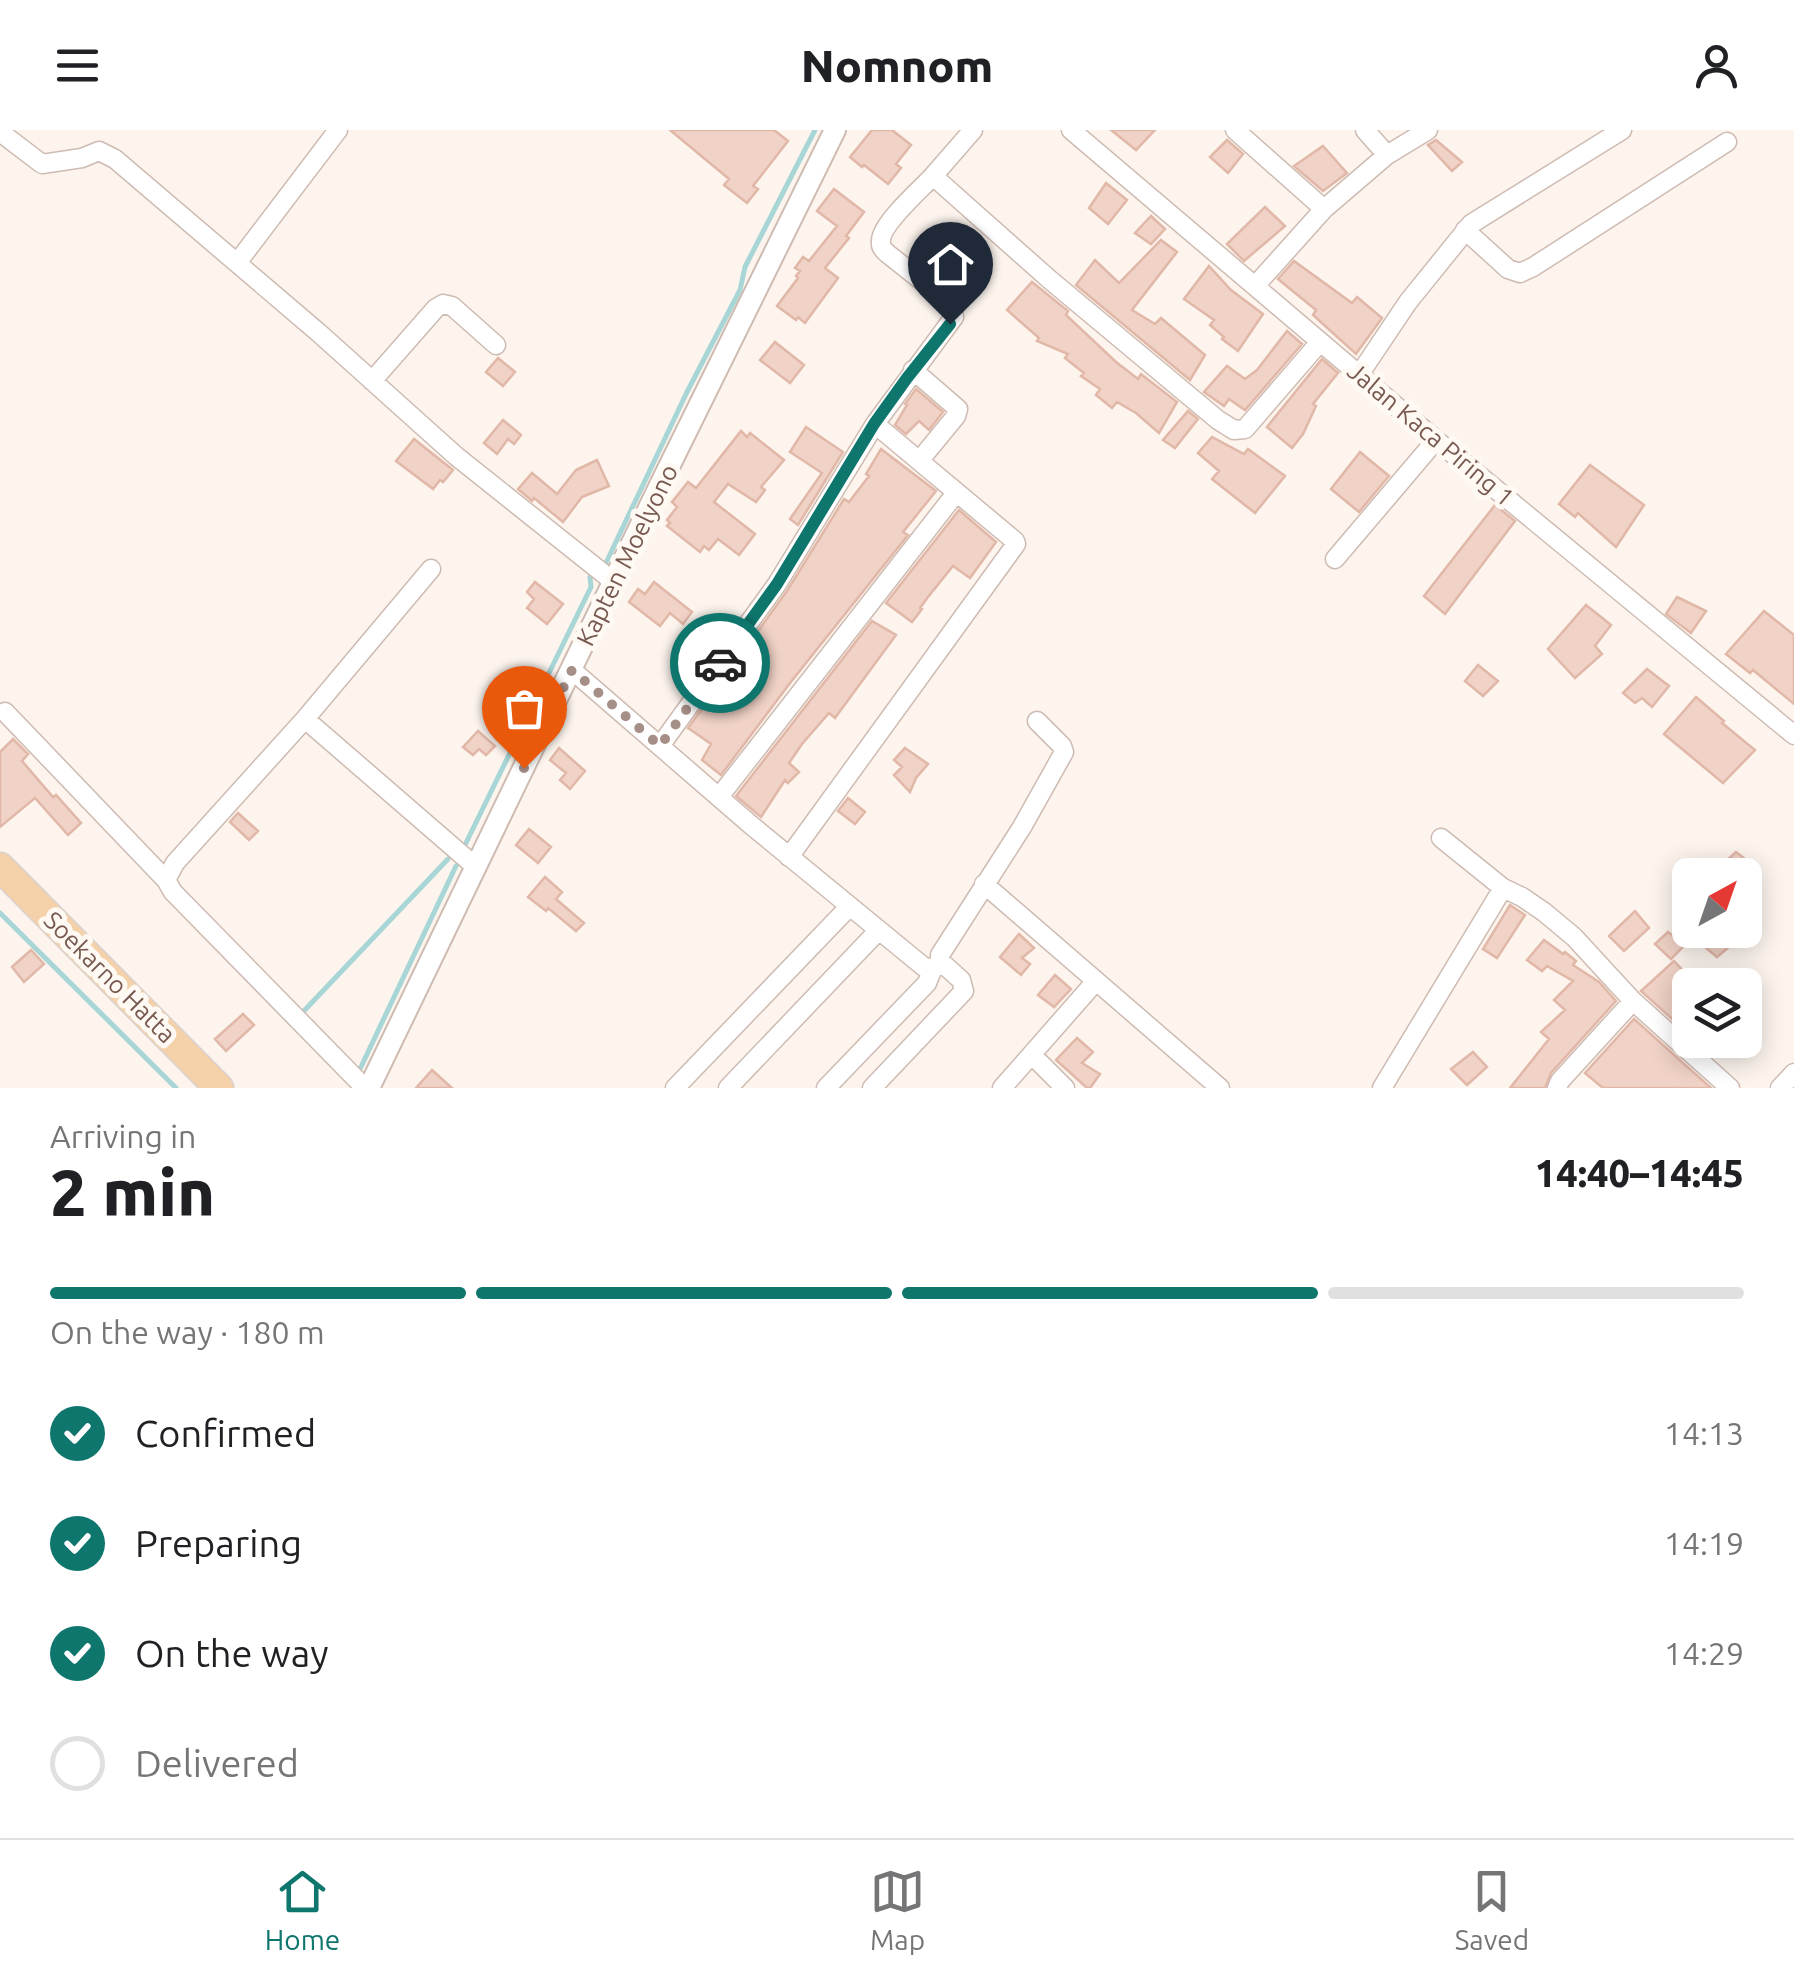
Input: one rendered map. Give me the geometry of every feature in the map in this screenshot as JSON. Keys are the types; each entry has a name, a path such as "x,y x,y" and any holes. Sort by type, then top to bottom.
{"main road":[{"name":"Soekarno Hatta","path":"0,867 219,1088"}],"street":[{"path":"237,263 338,130"},
{"name":"Kapten Moelyono","path":"367,1088 834,130"},
{"path":"660,746 777,584 874,424 954,317 951,304 881,248 880,242 888,226 973,130"},
{"name":"Jalan Kaca Piring 1","path":"1071,130 1436,440 1794,734"},
{"path":"1235,130 1324,209"},
{"path":"1365,130 1386,155"},
{"path":"1254,286 1324,209 1386,155 1428,130"},
{"path":"1360,375 1408,302 1465,230 1622,130"},
{"path":"0,132 42,164 71,161 103,151 456,456 614,582"},
{"path":"1465,230 1508,269 1520,273 1726,142"},
{"path":"933,176 1049,279 1234,430 1245,429 1256,418 1320,342"},
{"path":"372,381 443,304 452,306 496,345"},
{"path":"914,370 958,409 919,461"},
{"path":"790,857 1016,544 874,424"},
{"path":"1335,559 1436,440"},
{"path":"718,798 956,492"},
{"path":"166,880 175,862 305,719 432,569"},
{"path":"572,670 718,798 924,967 938,966 961,980 964,990 872,1088"},
{"path":"5,712 166,880 173,892 367,1088"},
{"path":"305,719 476,867"},
{"path":"826,1088 928,983 940,955 1022,827 1064,752 1037,721"},
{"path":"1441,838 1503,888 1522,896 1559,924 1634,1001 1730,1088"},
{"path":"984,884 1220,1088"},
{"path":"1382,1088 1503,888"},
{"path":"676,1088 850,906"},
{"path":"728,1088 879,930"},
{"path":"1002,1088 1096,982"},
{"path":"1557,1088 1634,1001"},
{"path":"1032,1055 1065,1088"},
{"path":"1780,1088 1794,1073"}],"building":[{"path":"670,130 774,130 788,141 753,186 758,189 747,203 724,185 729,179"},
{"path":"872,130 892,130 911,145 896,164 901,168 888,184 850,157"},
{"path":"1111,130 1155,130 1136,150"},
{"path":"1227,140 1243,154 1228,173 1210,157"},
{"path":"1436,140 1462,162 1452,171 1428,145"},
{"path":"1323,146 1347,173 1323,191 1294,166"},
{"path":"1106,183 1127,200 1108,224 1089,208"},
{"path":"834,189 864,212 825,268 838,278 805,323 777,306 798,278 800,271 795,268 803,257 809,261 837,226 817,211"},
{"path":"1265,207 1285,226 1244,261 1227,244"},
{"path":"1151,216 1165,229 1151,244 1135,233"},
{"path":"1161,240 1177,252 1132,310 1155,324 1161,318 1205,355 1190,380 1076,285 1095,260 1119,283"},
{"path":"1294,261 1352,303 1357,297 1382,318 1356,354 1313,315 1316,310 1278,279"},
{"path":"1209,266 1231,290 1263,314 1238,351 1210,325 1214,320 1184,299"},
{"path":"1032,282 1068,311 1066,315 1116,362 1138,379 1141,374 1177,402 1159,433 1117,402 1112,408 1096,395 1100,389 1065,358 1068,354 1037,341 1039,338 1007,310"},
{"path":"1287,331 1302,344 1245,410 1229,399 1224,406 1204,392 1227,366 1245,379 1257,370"},
{"path":"775,342 804,365 790,383 760,360"},
{"path":"498,358 515,372 503,386 486,372"},
{"path":"1322,359 1338,373 1313,404 1316,406 1303,434 1292,448 1267,427"},
{"path":"916,389 943,412 929,430 919,421 906,434 895,425"},
{"path":"1188,411 1198,419 1175,448 1163,440"},
{"path":"503,420 521,435 514,444 508,439 497,454 484,443"},
{"path":"806,427 843,452 798,525 790,519 822,473 790,452"},
{"path":"741,431 747,437 750,433 784,460 761,487 765,490 756,502 728,484 714,502 755,534 739,555 718,539 709,550 704,546 700,552 667,526 677,507 672,502 688,482 696,488"},
{"path":"1212,437 1244,454 1248,449 1285,476 1255,513 1212,479 1219,471 1198,453"},
{"path":"414,439 453,470 433,489 396,461"},
{"path":"881,449 936,491 903,532 908,535 721,775 702,760 711,744 688,728 787,591 844,499 849,502 869,476 866,474"},
{"path":"1360,452 1389,476 1359,512 1331,489"},
{"path":"597,460 609,486 582,497 563,522 518,489 532,473 557,494 576,470"},
{"path":"1590,465 1644,505 1616,547 1578,513 1575,517 1559,504"},
{"path":"1495,505 1515,521 1445,614 1424,596"},
{"path":"959,510 996,542 970,578 953,566 912,622 886,603"},
{"path":"535,582 563,604 547,624 527,608 534,599 527,592"},
{"path":"654,582 692,612 683,624 670,613 660,626 629,602 638,589 645,594"},
{"path":"1677,597 1706,611 1691,633 1666,614"},
{"path":"1586,605 1611,625 1595,646 1602,654 1575,678 1548,649"},
{"path":"1764,611 1794,635 1794,704 1753,670 1750,673 1726,654"},
{"path":"872,621 896,635 835,718 829,713 802,744 789,763 799,772 788,783 785,780 761,817 736,796"},
{"path":"1478,665 1498,681 1483,696 1465,681"},
{"path":"1647,669 1669,686 1652,707 1642,698 1635,703 1623,693"},
{"path":"1696,697 1755,750 1723,783 1664,734"},
{"path":"478,731 495,746 486,755 479,749 473,755 463,747"},
{"path":"13,739 28,754 22,761 81,823 68,835 35,798 0,827 0,752"},
{"path":"559,748 585,771 570,789 560,780 566,773 550,760"},
{"path":"905,748 928,764 910,792 894,775 902,767 894,760"},
{"path":"848,798 865,812 855,824 838,811"},
{"path":"238,813 258,831 249,840 230,822"},
{"path":"529,829 551,847 538,863 516,845"},
{"path":"545,877 562,892 556,899 584,923 576,931 528,897"},
{"path":"1510,905 1525,915 1497,958 1483,949"},
{"path":"1635,911 1649,928 1624,951 1609,936"},
{"path":"1668,932 1672,935 1672,948 1682,948 1671,959 1655,944"},
{"path":"1019,934 1034,948 1022,958 1030,964 1021,975 1000,957"},
{"path":"1544,940 1576,961 1573,965 1599,982 1616,1001 1551,1073 1545,1088 1510,1088 1549,1039 1541,1032 1565,1010 1554,1000 1573,981 1547,966 1542,971 1527,960"},
{"path":"1706,948 1728,948 1717,957"},
{"path":"31,950 44,964 24,982 12,967"},
{"path":"1674,961 1681,968 1672,968 1672,1019 1641,991"},
{"path":"1055,975 1071,989 1054,1007 1038,995"},
{"path":"243,1014 254,1025 226,1051 215,1039"},
{"path":"1634,1019 1672,1053 1672,1058 1678,1058 1711,1088 1603,1088 1585,1073"},
{"path":"1077,1038 1093,1052 1082,1063 1100,1074 1090,1088 1056,1060"},
{"path":"1473,1052 1487,1067 1467,1085 1451,1069"},
{"path":"432,1070 452,1088 416,1088"}],"waterway":[{"path":"605,565 740,290 745,267 815,130"},
{"path":"464,847 591,587 590,577"},
{"path":"301,1014 448,859"},
{"path":"360,1069 456,866"},
{"path":"0,913 176,1088"}],"way so far":[{"path":"524,768 572,670 660,746 720,663"}],"route":[{"path":"720,663 777,584 874,424 950,324"}]}
